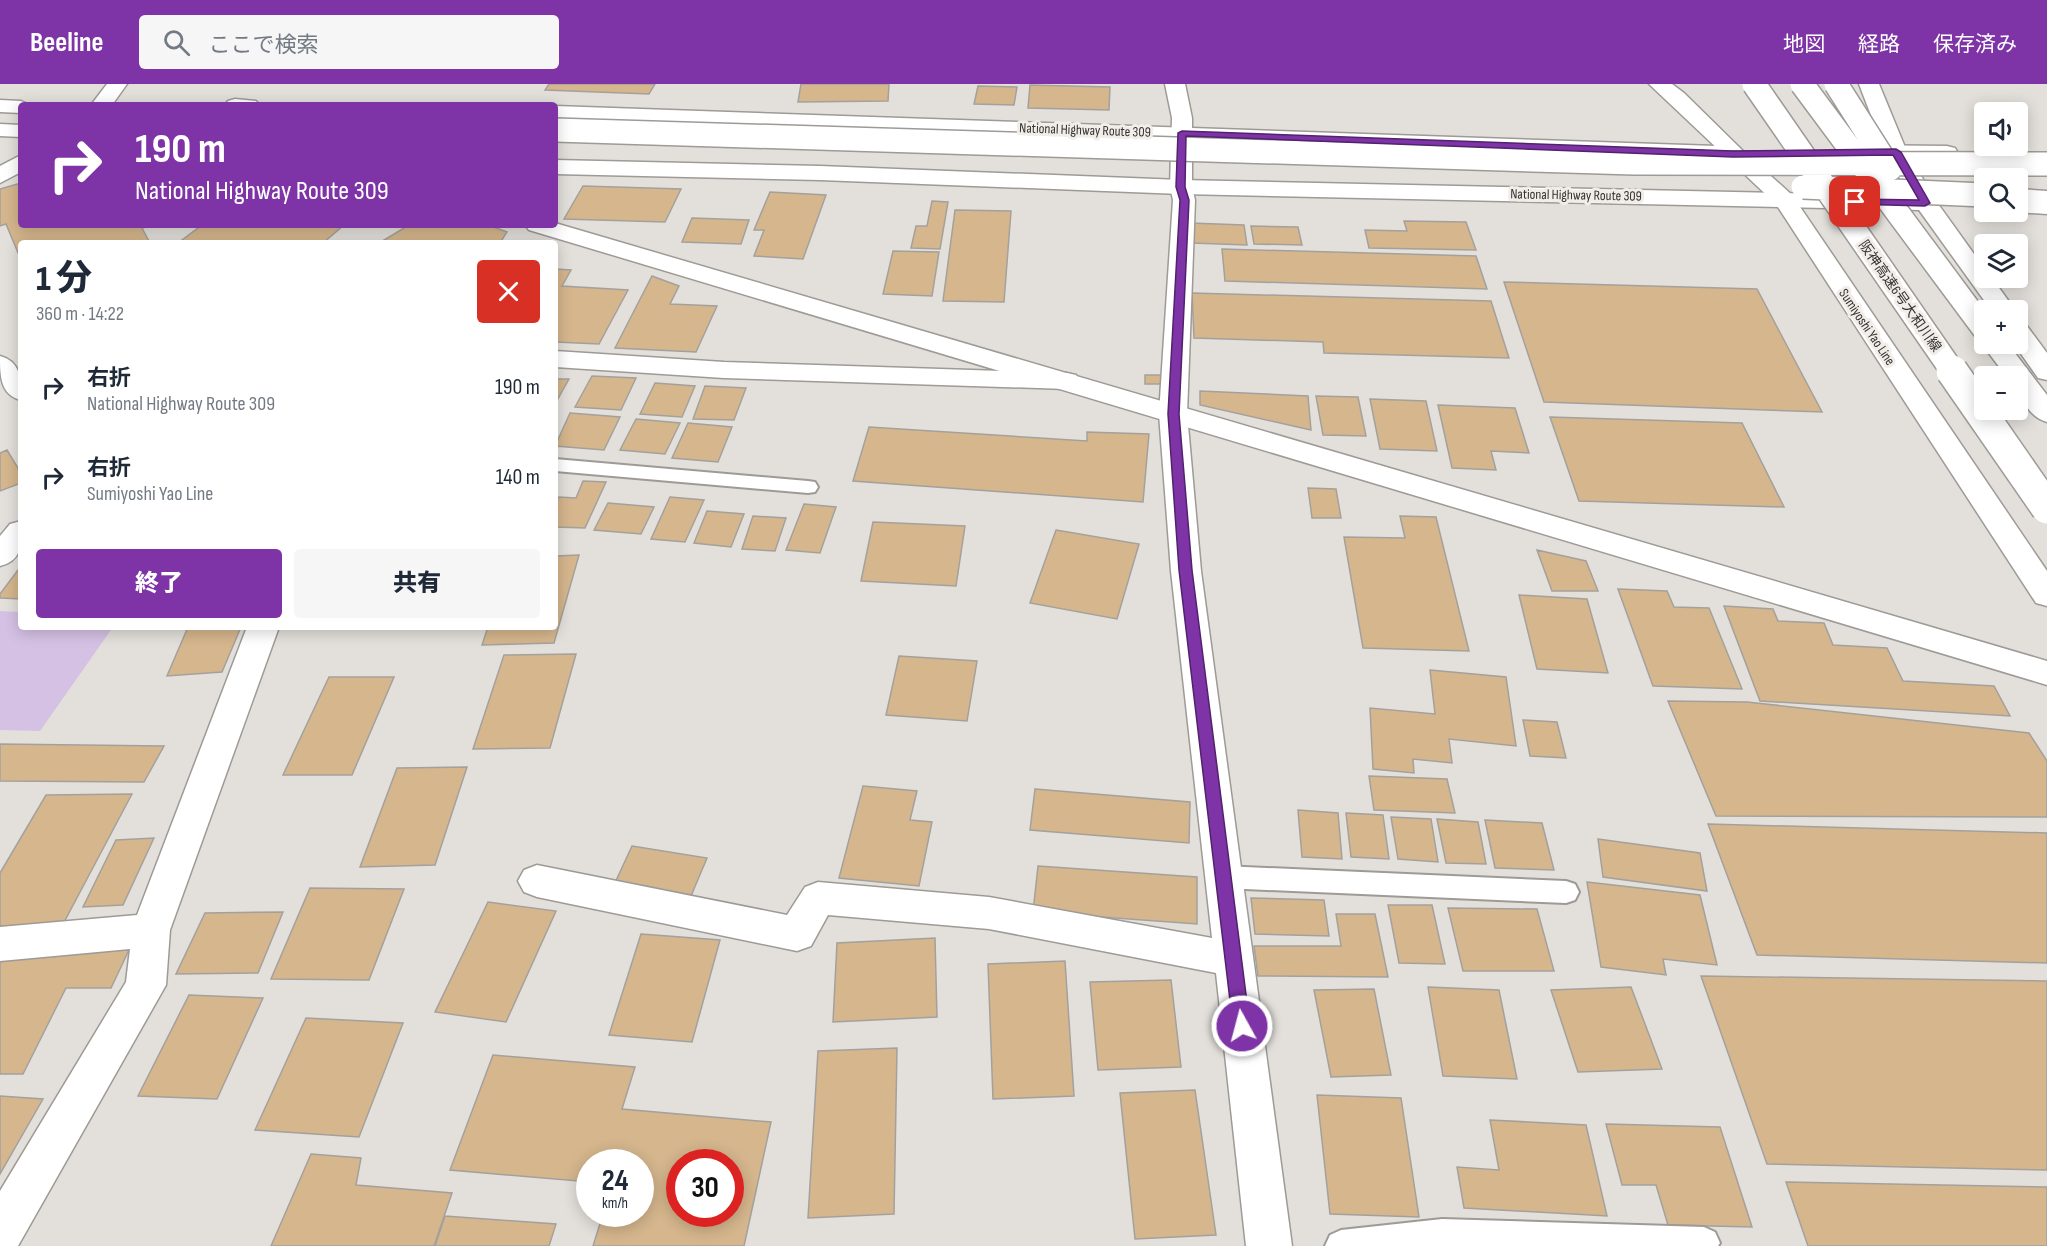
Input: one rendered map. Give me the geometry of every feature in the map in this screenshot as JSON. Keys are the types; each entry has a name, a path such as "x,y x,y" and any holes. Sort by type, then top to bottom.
{"main road":[{"path":"103,102 117,84"},
{"path":"1175,84 1182,118 1180,187 1184,200 1173,414 1186,570 1269,1246"},
{"name":"Sumiyoshi Yao Line","path":"1659,84 1677,97 1733,154 1784,200 2047,595"},
{"name":"阪神高速6号大和川線","path":"1754,84 2047,508"},
{"path":"1802,84 1974,316"},
{"path":"1836,84 1923,221 1981,300"},
{"path":"1869,84 1896,152 1925,203 1996,300"},
{"path":"0,106 18,107"},
{"name":"National Highway Route 309","path":"558,112 1733,154 1896,152 2047,156"},
{"path":"0,130 18,131"},
{"path":"558,130 1634,163 2047,164"},
{"path":"558,144 1640,179 1974,195"},
{"path":"0,176 18,164"},
{"name":"National Highway Route 309","path":"558,168 820,173 1180,187 1974,205"},
{"path":"2028,197 2047,198"},
{"path":"2028,206 2047,207"},
{"path":"547,228 2047,673"},
{"path":"2028,345 2047,372"},
{"path":"2002,354 2047,414"},
{"path":"2020,354 2047,390"},
{"path":"558,359 724,370 1067,381"},
{"path":"0,364 18,388"},
{"path":"0,522 18,522"},
{"path":"0,556 18,535"},
{"path":"0,1234 146,985 151,930 263,630"},
{"path":"537,881 797,934 818,898 989,913 1234,959"},
{"path":"0,944 151,930"}],"lane":[{"path":"558,465 808,487"},
{"path":"1223,877 1566,892"},
{"path":"1341,1246 1442,1235 1704,1243"}],"shaded area":[{"path":"0,611 18,612 18,630 111,630 40,731 0,730"}],"building":[{"path":"549,84 655,84 649,94 545,90"},
{"path":"801,84 889,84 888,101 798,102"},
{"path":"1030,85 1110,87 1109,110 1028,108"},
{"path":"978,86 1017,87 1014,105 974,104"},
{"path":"18,184 18,228 142,228 148,240 18,240 18,253 6,224 0,226 0,189"},
{"path":"583,186 681,189 665,222 564,219"},
{"path":"770,192 826,195 803,259 754,256 764,230 754,230"},
{"path":"932,201 948,202 940,249 911,248 916,226 927,226"},
{"path":"955,210 1011,211 1004,302 943,301"},
{"path":"692,218 749,220 741,244 682,242"},
{"path":"1404,221 1466,222 1476,250 1369,248 1365,230 1407,231"},
{"path":"1190,223 1244,225 1247,245 1191,243"},
{"path":"1251,226 1298,227 1302,245 1254,244"},
{"path":"198,228 340,228 326,240 182,240"},
{"path":"404,228 496,228 507,232 502,240 384,240"},
{"path":"1222,249 1476,256 1487,289 1225,281"},
{"path":"893,251 939,252 932,296 883,294"},
{"path":"558,269 571,270 562,286 628,290 599,344 558,342"},
{"path":"652,276 679,286 670,304 717,306 696,352 615,348"},
{"path":"1504,282 1757,289 1822,412 1544,402"},
{"path":"1192,293 1491,301 1509,358 1324,353 1323,342 1194,338"},
{"path":"1145,375 1162,375 1162,384 1145,384"},
{"path":"592,376 636,378 621,410 575,407"},
{"path":"558,379 569,379 558,399"},
{"path":"655,383 695,386 682,417 640,414"},
{"path":"705,386 746,388 734,420 693,419"},
{"path":"1200,391 1308,396 1311,430 1200,405"},
{"path":"1316,396 1358,397 1366,436 1323,435"},
{"path":"1370,399 1426,401 1437,451 1380,449"},
{"path":"1438,405 1515,408 1529,453 1491,451 1496,470 1452,468"},
{"path":"570,413 620,417 604,450 558,446 558,439"},
{"path":"1550,417 1742,423 1784,507 1579,501"},
{"path":"636,419 680,423 665,454 620,450"},
{"path":"688,423 732,427 718,462 672,458"},
{"path":"869,427 1087,441 1087,432 1149,434 1143,502 853,481"},
{"path":"7,450 18,468 18,484 0,491 0,453"},
{"path":"583,481 606,482 585,528 558,527 559,497 576,498"},
{"path":"1308,488 1336,489 1341,518 1312,518"},
{"path":"670,497 704,500 685,542 651,539"},
{"path":"608,503 654,507 641,534 594,530"},
{"path":"804,504 836,507 820,553 786,550"},
{"path":"707,511 744,514 731,547 694,543"},
{"path":"753,516 786,518 775,551 742,549"},
{"path":"1400,516 1436,517 1469,651 1363,648 1344,537 1405,538"},
{"path":"873,522 965,526 956,586 861,581"},
{"path":"1056,530 1139,544 1117,619 1030,603"},
{"path":"1537,550 1586,561 1598,591 1552,591"},
{"path":"579,555 558,629 558,556"},
{"path":"18,570 18,599 0,598 0,594"},
{"path":"1618,589 1667,591 1674,607 1709,608 1742,689 1653,686"},
{"path":"1519,595 1587,599 1608,673 1537,669"},
{"path":"1724,606 1773,609 1778,621 1824,623 1833,645 1887,648 1903,681 1994,686 2010,716 1760,701"},
{"path":"187,630 240,630 222,672 167,676"},
{"path":"487,630 558,630 554,643 482,645"},
{"path":"576,654 550,748 473,749 504,655"},
{"path":"899,656 977,661 967,721 886,715"},
{"path":"1430,670 1506,677 1516,746 1449,739 1452,763 1413,759 1414,773 1373,769 1370,708 1435,714"},
{"path":"329,677 394,677 352,775 283,775"},
{"path":"1668,701 1747,702 2029,733 2047,761 2047,817 1716,816"},
{"path":"1523,720 1557,722 1566,758 1530,756"},
{"path":"0,744 164,746 144,782 0,781"},
{"path":"467,767 435,865 360,867 397,768"},
{"path":"1369,776 1447,779 1455,813 1374,810"},
{"path":"863,786 917,791 910,820 932,822 919,886 839,878"},
{"path":"1035,789 1190,802 1189,843 1030,830"},
{"path":"132,794 62,926 0,926 0,873 46,795"},
{"path":"1298,810 1338,813 1342,859 1302,857"},
{"path":"1346,813 1383,815 1389,859 1351,857"},
{"path":"1391,817 1431,819 1438,862 1398,859"},
{"path":"1437,819 1478,822 1486,864 1446,863"},
{"path":"1485,820 1542,823 1554,870 1495,868"},
{"path":"1708,824 2047,833 2047,963 1757,955"},
{"path":"154,838 123,905 83,907 116,840"},
{"path":"1598,839 1700,853 1707,891 1603,877"},
{"path":"632,846 707,858 691,896 614,885"},
{"path":"1038,866 1197,877 1197,924 1033,912"},
{"path":"1587,882 1700,895 1717,965 1663,959 1666,975 1601,967"},
{"path":"310,888 404,889 369,980 271,979"},
{"path":"1251,898 1324,900 1329,936 1255,934"},
{"path":"488,902 556,911 506,1022 435,1012"},
{"path":"1388,905 1432,905 1445,964 1399,963"},
{"path":"1448,908 1537,909 1554,971 1463,971"},
{"path":"283,912 258,973 176,974 205,913"},
{"path":"1336,914 1375,914 1388,977 1258,976 1254,946 1341,946"},
{"path":"641,934 720,940 692,1042 609,1035"},
{"path":"935,938 937,1017 833,1022 837,943"},
{"path":"129,950 111,988 66,988 23,1074 0,1074 0,952"},
{"path":"1065,961 1074,1096 993,1099 988,964"},
{"path":"1701,976 2047,981 2047,1170 1767,1164"},
{"path":"1171,980 1181,1067 1098,1070 1090,982"},
{"path":"1428,987 1499,990 1517,1079 1443,1076"},
{"path":"1631,987 1662,1069 1578,1072 1551,990"},
{"path":"1374,989 1391,1075 1331,1077 1314,990"},
{"path":"189,995 263,998 217,1099 138,1096"},
{"path":"306,1018 403,1023 359,1137 255,1130"},
{"path":"897,1048 894,1214 808,1218 818,1051"},
{"path":"493,1055 635,1067 622,1109 771,1122 744,1246 593,1246 599,1227 654,1227 654,1149 576,1149 576,1181 450,1170"},
{"path":"1195,1090 1216,1235 1135,1239 1120,1093"},
{"path":"1317,1095 1401,1098 1419,1217 1330,1214"},
{"path":"0,1096 43,1099 0,1174"},
{"path":"1490,1120 1586,1125 1607,1216 1464,1208 1457,1167 1499,1170"},
{"path":"1606,1124 1720,1127 1752,1227 1668,1225 1656,1185 1622,1185"},
{"path":"311,1154 361,1158 356,1185 452,1193 434,1246 271,1246"},
{"path":"1786,1182 2047,1187 2047,1246 1808,1246"},
{"path":"445,1216 556,1224 549,1246 435,1246"}],"route":[{"path":"1242,1026 1186,570 1173,414 1184,200 1180,187 1182,133 1733,154 1896,152 1925,203 1855,202"}]}
